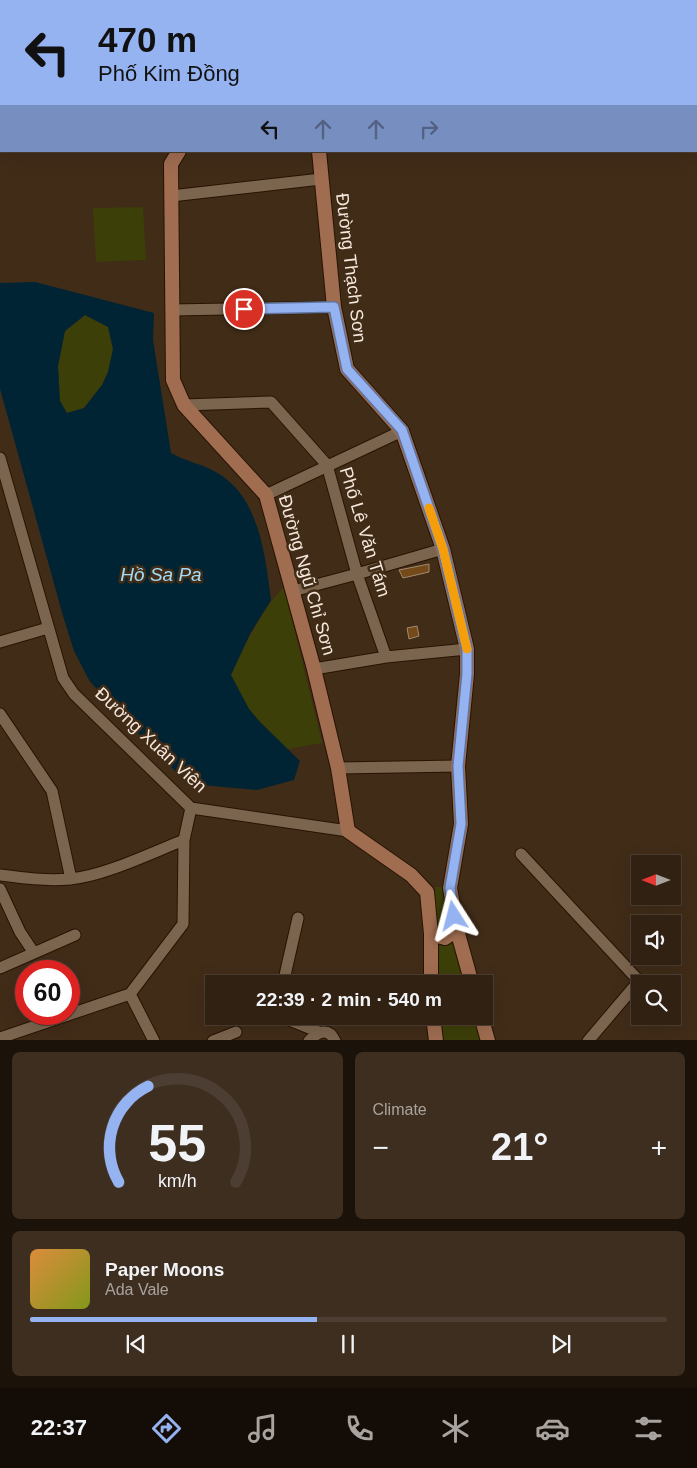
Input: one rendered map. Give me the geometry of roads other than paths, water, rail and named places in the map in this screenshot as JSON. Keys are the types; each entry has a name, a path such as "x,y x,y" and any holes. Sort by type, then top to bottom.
{"main road":[{"name":"Đường Ngũ Chỉ Sơn","path":"178,152 171,164 173,380 184,405 266,495 314,669 338,768 348,831"},
{"name":"Đường Thạch Sơn","path":"319,152 334,307 347,369 402,430 443,549 467,649 467,674 458,766 461,824 450,888 457,930 470,975"},
{"name":"Đường Xuân Viên","path":"348,831 411,875 427,892 431,934 431,975"},
{"path":"431,934 445,938 457,930"},
{"path":"434,1025 436,1040"},
{"path":"484,1025 488,1040"}],"street":[{"path":"171,196 321,179"},
{"path":"172,310 334,307"},
{"name":"Phố Lê Văn Tám","path":"184,405 271,402 327,465 357,574 386,657"},
{"path":"266,495 402,430"},
{"name":"Đường Xuân Viên","path":"0,458 63,678 74,694 191,808 348,831"},
{"path":"293,590 443,549"},
{"path":"0,642 48,628"},
{"path":"314,669 386,657 467,649"},
{"path":"0,714 52,792 71,879"},
{"path":"338,768 458,766"},
{"path":"0,1038 130,994 182,924 184,840 191,808"},
{"path":"0,875 36,879 71,879 98,873 184,840"},
{"path":"521,854 639,980 588,1040"},
{"path":"0,888 20,932 34,953"},
{"path":"286,975 298,918"},
{"path":"0,968 75,935"},
{"path":"130,994 154,1040"},
{"path":"302,1025 319,1032 330,1033 335,1040"},
{"path":"213,1040 236,1032"},
{"path":"310,1040 319,1032"}],"water":[{"name":"Hồ Sa Pa","path":"35,282 154,313 153,340 171,453 214,471 229,482 241,495 251,511 258,528 271,600 250,634 231,675 249,709 300,761 294,780 257,790 201,785 179,775 109,704 89,680 74,651 63,616 0,389 0,283","holes":["85,315 108,327 113,349 108,372 102,385 84,408 67,413 60,401 58,366 65,331"]}]}
